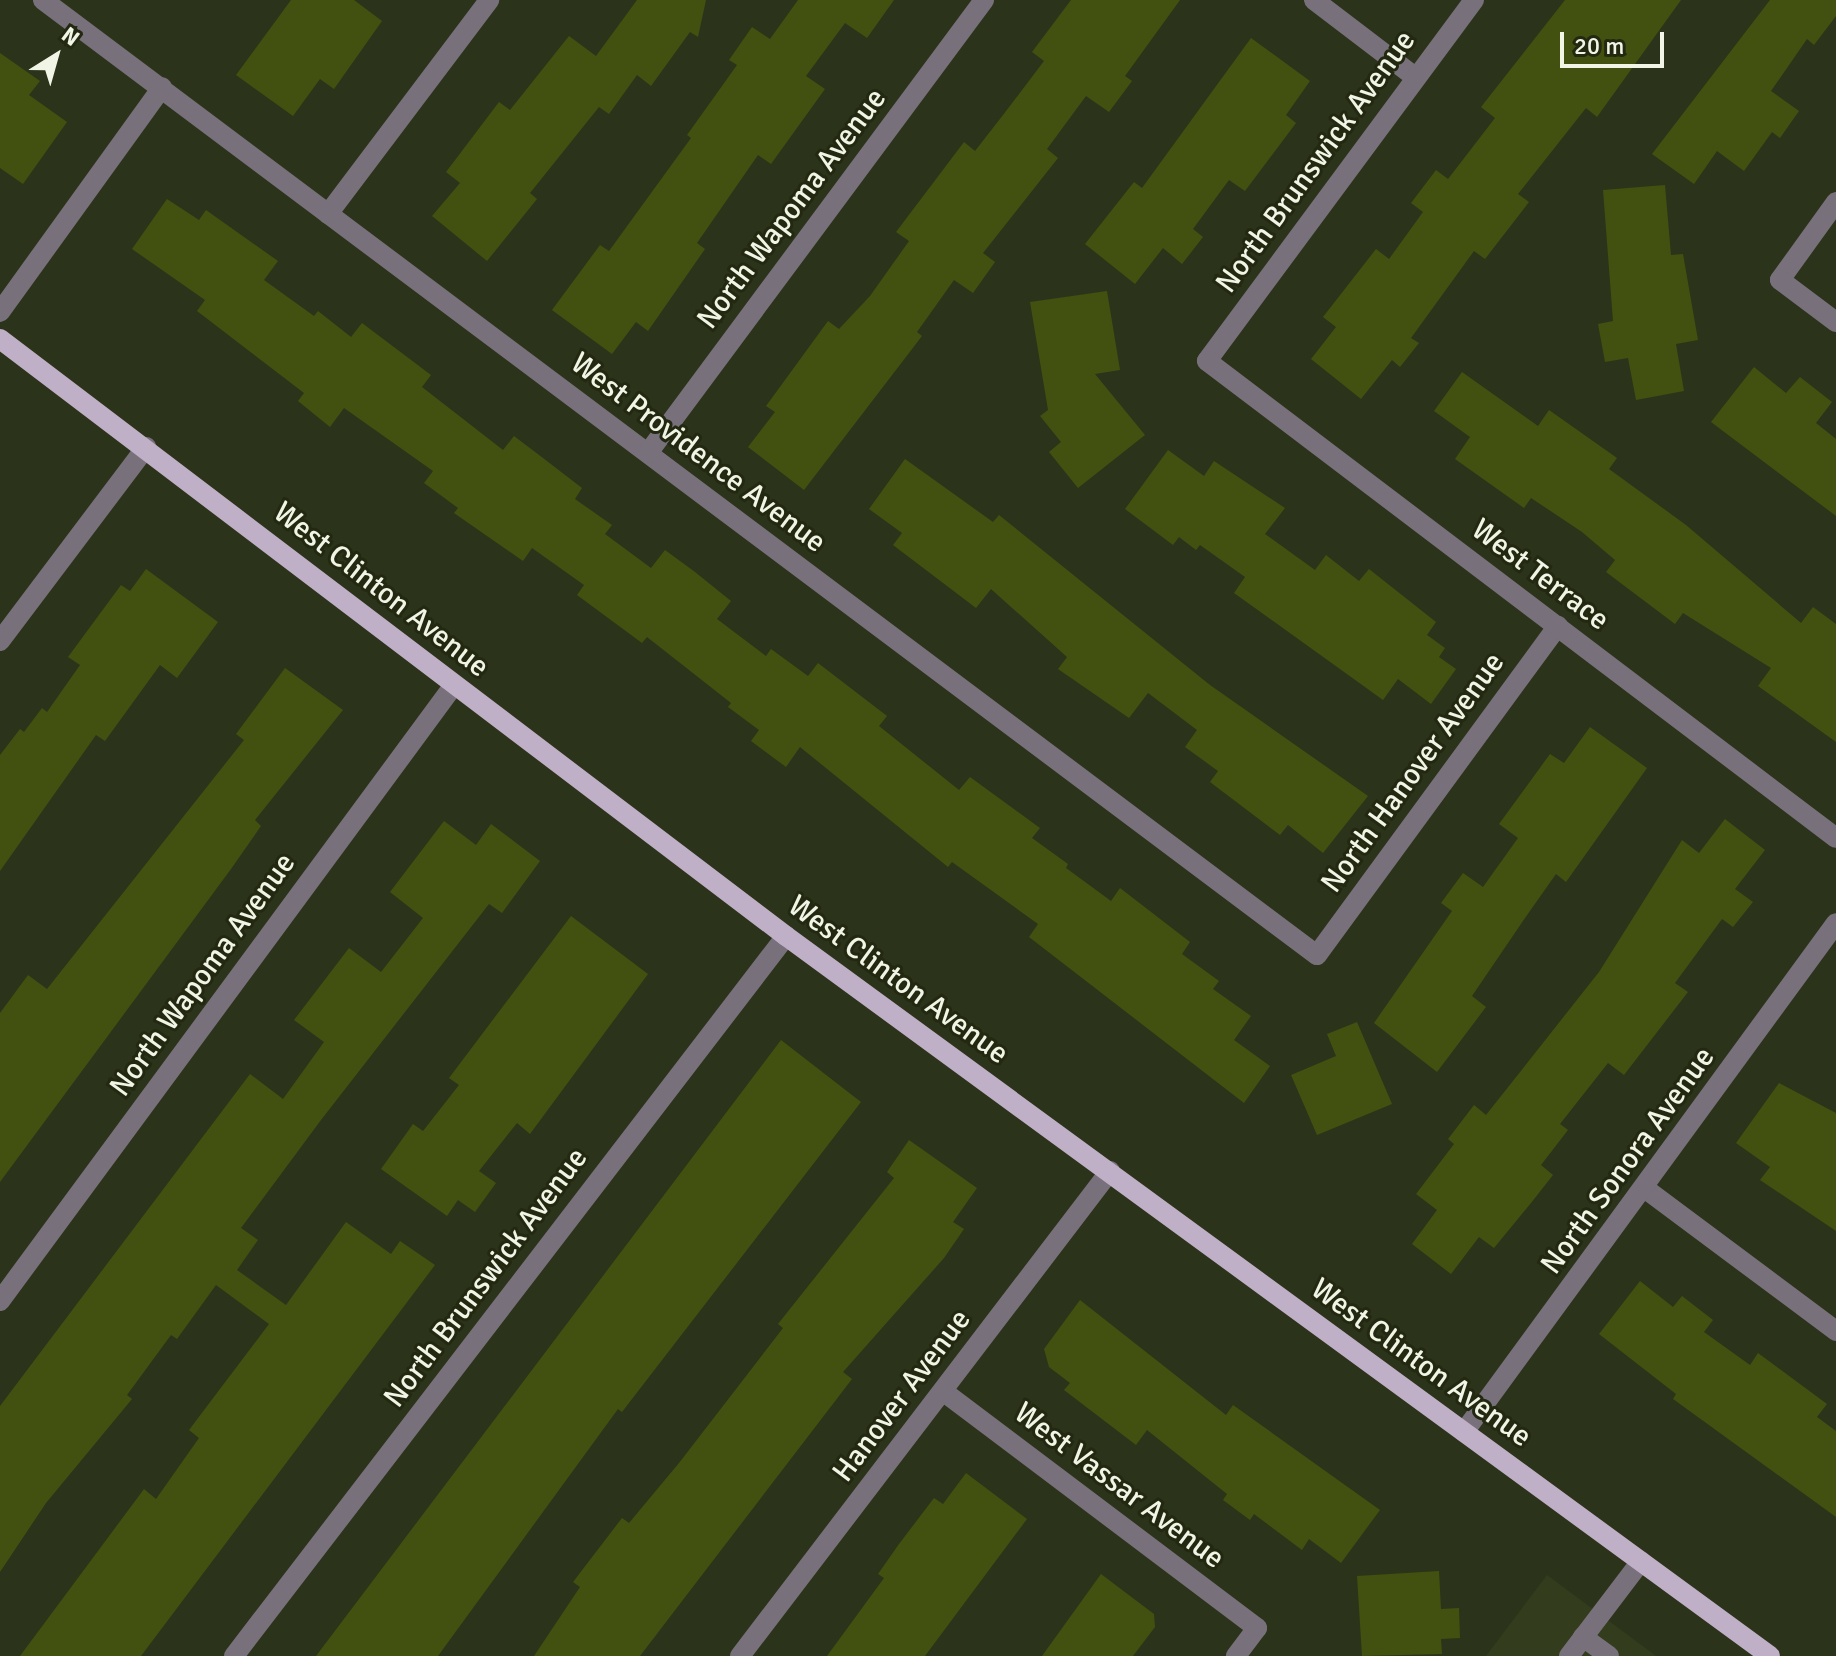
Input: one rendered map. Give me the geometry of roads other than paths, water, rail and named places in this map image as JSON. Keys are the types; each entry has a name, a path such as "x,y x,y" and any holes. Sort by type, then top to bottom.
{"main road":[{"name":"West Clinton Avenue","path":"0,339 786,936 1770,1656"}],"street":[{"name":"West Providence Avenue","path":"43,0 1317,955"},
{"path":"328,214 489,0"},
{"name":"North Wapoma Avenue","path":"648,453 984,0"},
{"path":"1314,0 1415,77"},
{"name":"North Brunswick Avenue","path":"1207,361 1474,0"},
{"path":"0,312 162,87"},
{"path":"1836,202 1780,280 1836,322"},
{"name":"West Terrace","path":"1207,361 1836,838"},
{"path":"0,641 146,447"},
{"name":"North Hanover Avenue","path":"1317,955 1558,626"},
{"name":"North Wapoma Avenue","path":"0,1301 454,685"},
{"name":"North Sonora Avenue","path":"1464,1432 1647,1190 1836,923"},
{"name":"North Brunswick Avenue","path":"234,1656 786,936"},
{"name":"Hanover Avenue","path":"740,1656 1110,1171"},
{"path":"1647,1190 1836,1331"},
{"name":"West Vassar Avenue","path":"944,1392 1257,1628 1236,1656"},
{"path":"1569,1656 1641,1561"},
{"path":"1583,1637 1609,1656"}]}
